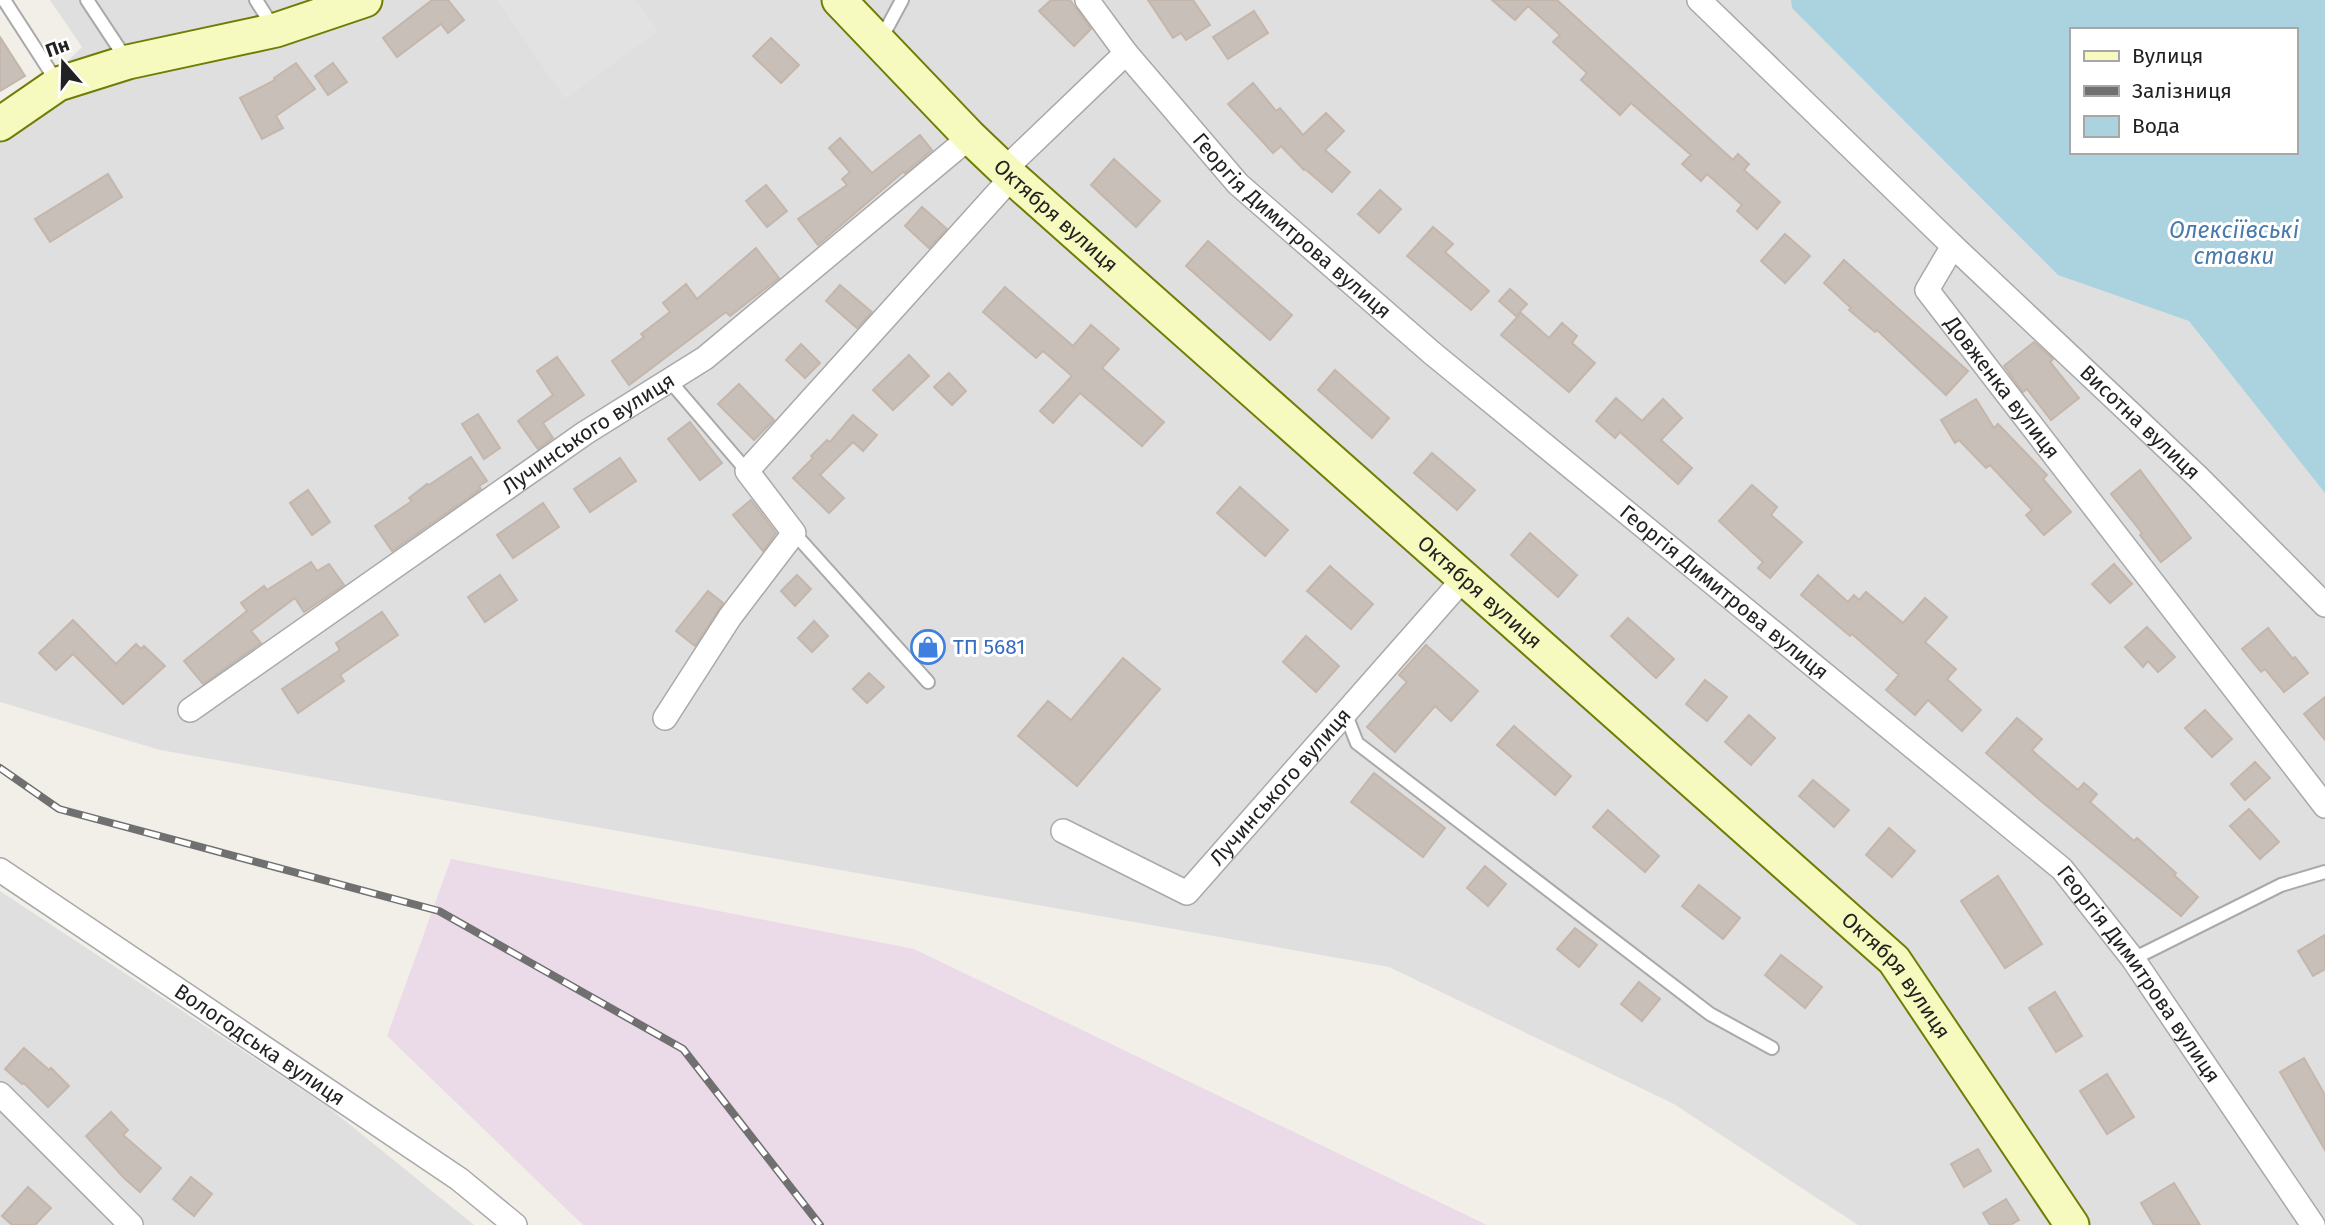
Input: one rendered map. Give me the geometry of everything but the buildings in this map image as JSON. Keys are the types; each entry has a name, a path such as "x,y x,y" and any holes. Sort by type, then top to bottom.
{"street":[{"path":"0,124 58,84 128,62 276,30 365,0"},
{"name":"Октября вулиця","path":"839,0 971,137 1124,278 1465,577 1894,960 2072,1225"},
{"name":"Георгія Димитрова вулиця","path":"1087,0 1126,53 1238,184 1432,353 2062,869 2133,959 2313,1225"},
{"path":"1699,0 1953,246"},
{"path":"665,718 730,617 794,533 747,471 1009,173 1126,53"},
{"name":"Лучинського вулиця","path":"190,710 585,433 705,358 971,137"},
{"name":"Висотна вулиця","path":"1953,246 2198,477 2325,605"},
{"name":"Довженка вулиця","path":"1953,246 1927,290 2325,806"},
{"name":"Лучинського вулиця","path":"1063,831 1187,894 1465,577"},
{"name":"Вологодська вулиця","path":"0,870 459,1179 515,1225"},
{"path":"0,1094 131,1225"}],"lane":[{"path":"4,0 58,84"},
{"path":"87,0 128,62"},
{"path":"256,0 276,30"},
{"path":"879,42 902,0"},
{"path":"669,380 747,471"},
{"path":"794,533 928,682"},
{"path":"1346,715 1357,743 1710,1014 1772,1048"},
{"path":"2133,959 2281,885 2325,872"}],"shaded area":[{"path":"50,0 2325,0 2325,1225 1858,1225 1674,1104 1389,967 160,750 0,702 0,127 82,47"},
{"path":"497,0 636,0 658,31 565,99"},
{"path":"451,859 914,949 1487,1225 583,1225 387,1036"},
{"path":"0,891 328,1107 474,1225 0,1225"}],"water":[{"name":"Олексіївські ставки","path":"1791,0 2325,0 2325,493 2189,321 2058,275 1792,8"}],"railway":[{"path":"0,768 59,809 439,911 683,1049 820,1225"}],"place":[{"name":"ТП 5681","path":"928,647"}]}
